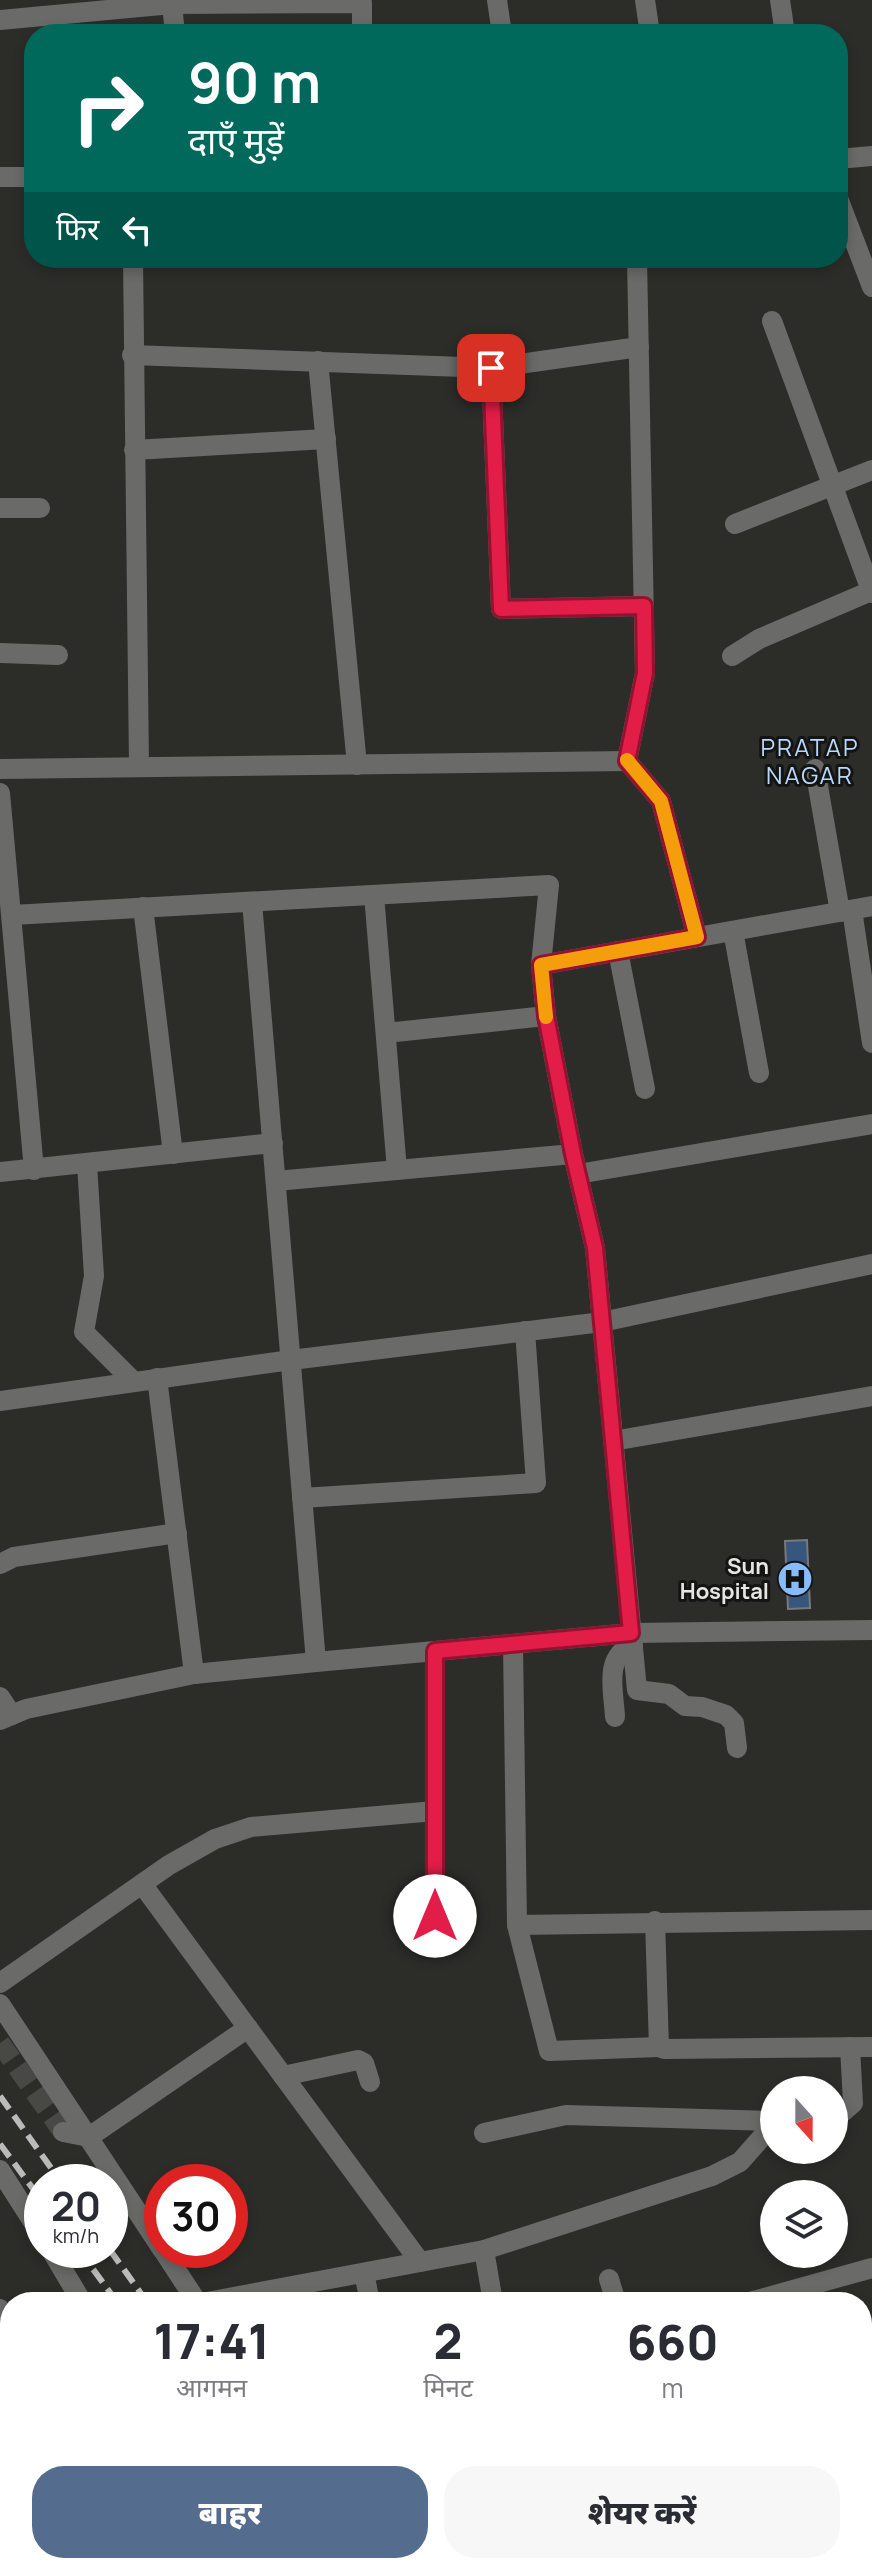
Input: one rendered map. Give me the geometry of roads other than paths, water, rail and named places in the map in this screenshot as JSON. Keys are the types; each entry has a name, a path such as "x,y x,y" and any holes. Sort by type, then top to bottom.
{"street":[{"path":"497,0 501,24"},
{"path":"645,0 649,24"},
{"path":"780,0 784,24"},
{"path":"0,20 172,4 362,3 362,24"},
{"path":"172,4 174,24"},
{"path":"848,158 872,156"},
{"path":"0,177 24,177"},
{"path":"848,224 872,287"},
{"path":"133,268 139,767"},
{"path":"627,761 645,673 637,268"},
{"path":"732,656 759,639 872,592 772,321"},
{"path":"132,355 491,368 639,347"},
{"path":"318,361 357,765"},
{"path":"491,368 501,609 644,606"},
{"path":"134,450 326,439"},
{"path":"735,524 872,470"},
{"path":"0,508 40,508"},
{"path":"0,653 58,655"},
{"path":"0,769 627,761"},
{"path":"627,761 661,801 697,937"},
{"path":"815,769 854,909 872,1043"},
{"path":"0,793 34,1170"},
{"path":"12,915 549,885 541,965 546,1016 595,1248 637,1690 669,1694 681,1704 726,1715 734,1723 737,1748"},
{"path":"374,895 397,1170"},
{"path":"252,902 316,1662"},
{"path":"143,907 173,1154"},
{"path":"541,965 854,909"},
{"path":"733,931 759,1073"},
{"path":"618,951 645,1089"},
{"path":"386,1033 546,1016"},
{"path":"276,1181 397,1170 575,1164 872,1124"},
{"path":"0,1172 273,1143"},
{"path":"87,1164 94,1276 84,1332 133,1381"},
{"path":"0,1401 291,1360 602,1322 872,1264"},
{"path":"302,1498 536,1483 525,1331"},
{"path":"157,1378 194,1674"},
{"path":"613,1441 872,1396"},
{"path":"0,1564 14,1557 177,1533"},
{"path":"0,1697 6,1717 26,1709 194,1674 513,1644 872,1630"},
{"path":"615,1717 613,1662 632,1640"},
{"path":"513,1644 517,1925 549,2051 659,2047 872,2047"},
{"path":"435,1651 435,1916"},
{"path":"0,1983 142,1884 215,1839 251,1827 435,1811"},
{"path":"142,1884 420,2262"},
{"path":"517,1925 872,1920"},
{"path":"655,1921 659,2047"},
{"path":"0,2004 144,2222"},
{"path":"63,2132 89,2137 248,2028"},
{"path":"848,2107 853,2103 850,2047"},
{"path":"283,2076 358,2060 364,2063 370,2082"},
{"path":"484,2133 566,2115 760,2121"},
{"path":"261,2292 484,2250 712,2176 740,2162 760,2139"},
{"path":"0,2170 24,2208"},
{"path":"484,2250 491,2292"},
{"path":"62,2268 76,2292"},
{"path":"174,2268 190,2292"},
{"path":"786,2292 872,2268"},
{"path":"364,2273 368,2292"},
{"path":"609,2279 613,2292"}],"tunnel":[{"path":"0,2043 63,2132"}],"railway":[{"path":"0,2096 48,2164"},
{"path":"0,2144 24,2177"},
{"path":"92,2268 110,2292"},
{"path":"123,2268 140,2292"}],"place":[{"name":"Sun Hospital","path":"795,1579"}],"district":[{"name":"PRATAP NAGAR","path":"810,762"}]}
